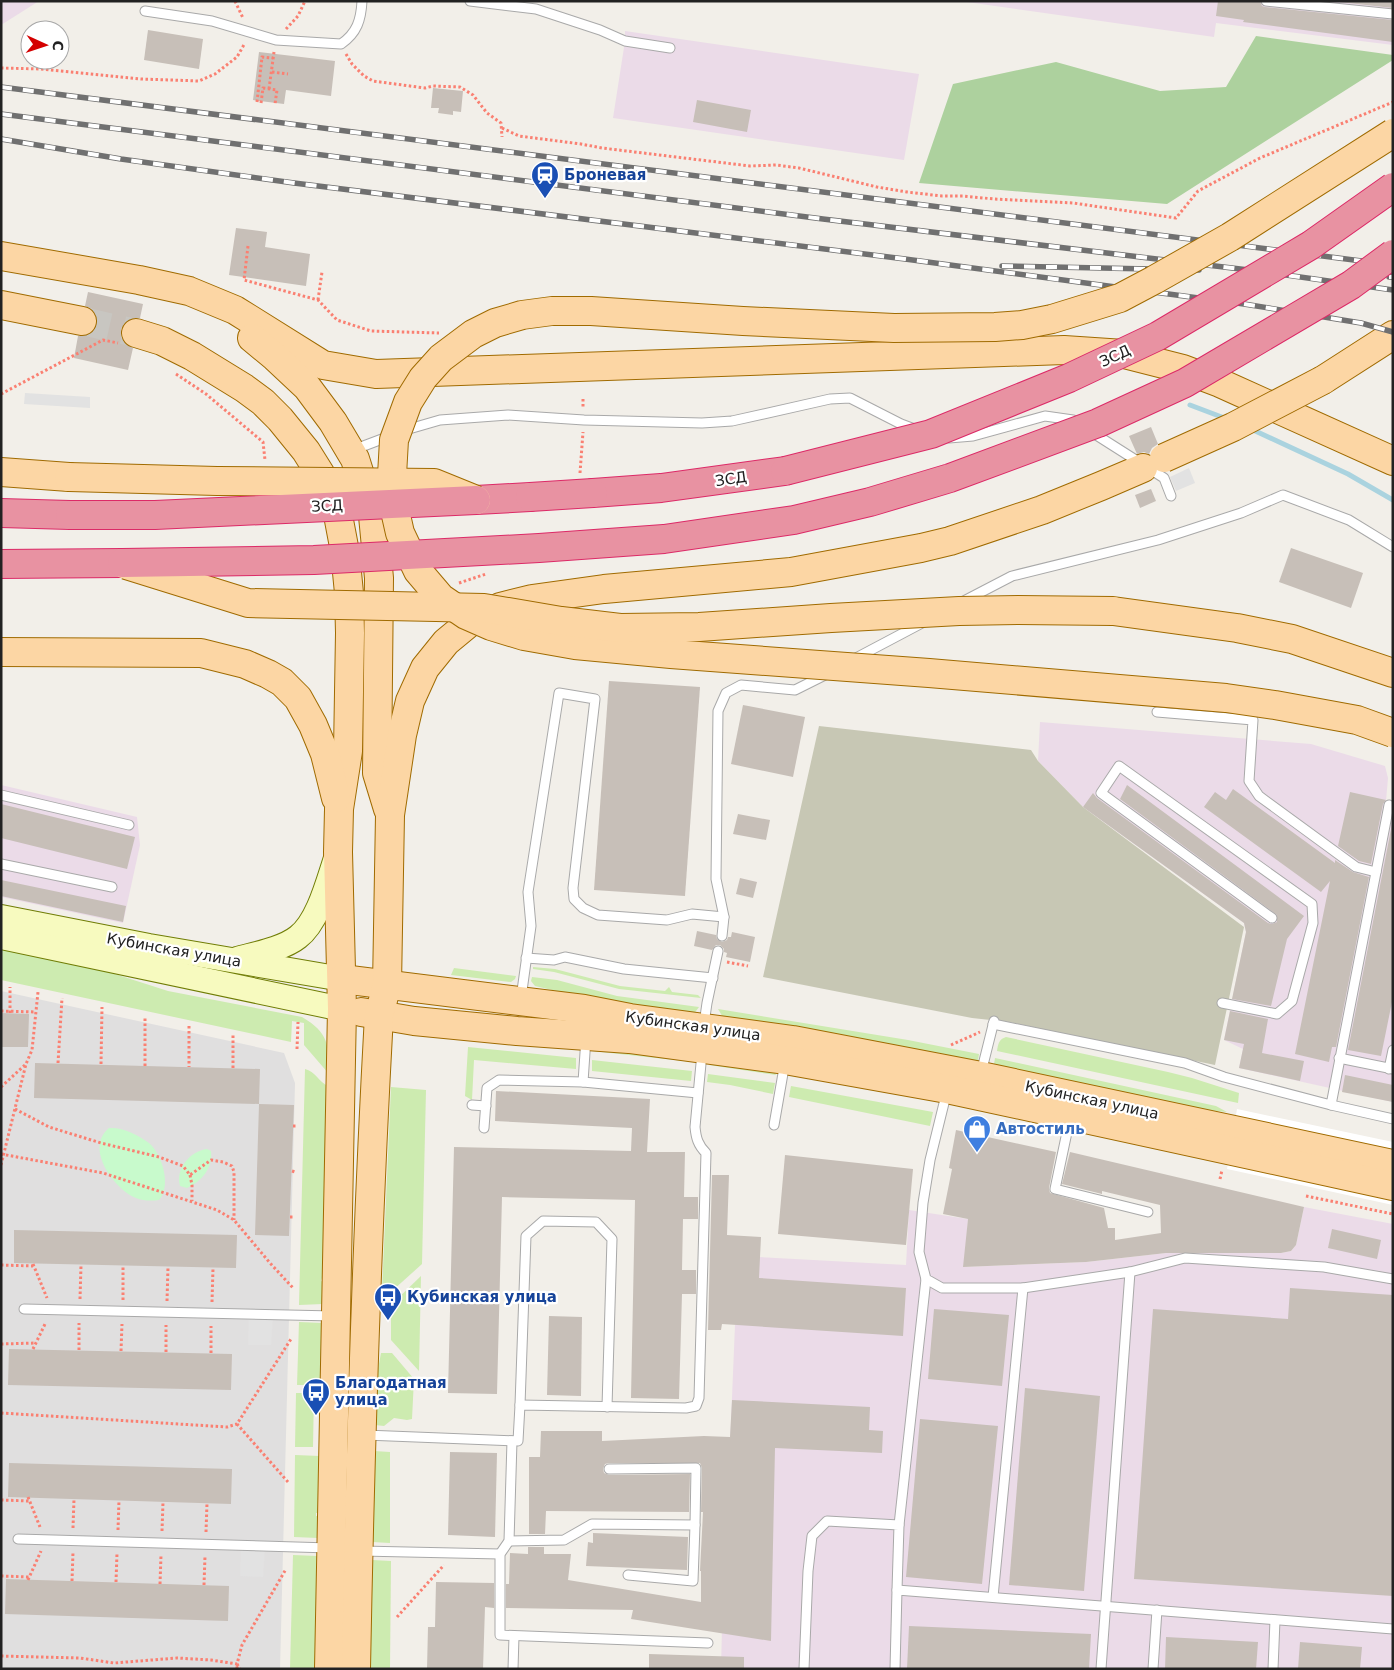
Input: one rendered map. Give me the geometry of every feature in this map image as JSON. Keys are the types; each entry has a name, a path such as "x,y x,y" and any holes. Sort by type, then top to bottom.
{"highway":[{"name":"ЗСД","path":"1,513 70,515 155,514 593,494 661,488 785,471 931,434 1068,378 1158,336 1311,245 1393,187"},
{"path":"1,564 122,564 314,560 539,548 664,539 794,520 870,502 950,478 1098,423 1185,384 1351,285 1393,254"}],"main road":[{"path":"1393,133 1230,237 1154,280 1120,298 1052,319 1022,325 995,327 894,328 743,321 637,313 561,311 522,315 495,324 473,334 441,358 424,378 408,402 394,440 392,493 400,533 418,571 441,598 466,614 491,626 524,636 575,645 671,654 1226,698 1349,719 1393,733"},
{"path":"1,256 189,291 235,310 323,365 376,374 1057,350 1084,350 1124,354 1164,363 1202,376 1393,462"},
{"path":"1,264 159,295 202,308 241,329 276,357 307,387 333,422 354,458 373,516 379,578 376,773 390,815"},
{"path":"1,305 82,321"},
{"path":"356,1669 361,1435 379,1015 387,985 390,815 402,735 410,701 425,668 446,642 469,623 500,607 532,599 604,589 792,572 950,541 1042,510 1154,463 1233,427 1323,380 1393,335"},
{"path":"129,338 162,341 192,356 264,402 306,451 326,483 338,515 345,552 349,592 350,633 348,751 339,809 338,852 342,1009 329,1669"},
{"path":"1,472 69,477 208,481 434,483 476,500"},
{"path":"122,564 248,603 484,608 561,621 620,628 699,627 959,611 1113,611 1237,628 1292,639 1393,673"},
{"path":"1,652 201,653 245,664 268,674 282,682 298,698 314,725 325,754 339,809"},
{"path":"232,960 284,945 298,937 309,925 317,910 338,852"},
{"name":"Кубинская улица","path":"1,917 149,946 342,979 584,1009 630,1018 785,1060 947,1089 1070,1116 1233,1141"},
{"name":"Кубинская улица","path":"1,937 342,1009 414,1022 586,1035 793,1040 980,1076 1233,1141"},
{"path":"1233,1141 1393,1164"},
{"path":"1233,1141 1393,1186"}],"lane":[{"path":"145,11 212,21 276,40 341,44 350,38 357,29 362,1"},
{"path":"470,1 536,9 600,30 625,41 670,48"},
{"path":"1266,1 1393,14"},
{"path":"350,451 408,429 440,420 508,415 584,420 702,423 732,421 830,399 850,398 901,424 941,439 973,436 1045,416 1073,420 1164,478 1171,496"},
{"path":"722,936 724,917 716,879 718,711 726,693 741,685 795,690 1012,576 1158,540 1241,513 1283,494 1349,520 1393,547"},
{"path":"520,1001 531,926 528,892 559,693 595,699 573,888 574,899 583,908 598,915 667,920 692,914 724,917"},
{"path":"1157,712 1253,720 1249,781 1259,796 1356,867 1376,872"},
{"path":"1222,1003 1278,1014 1292,1001 1313,923 1312,904 1118,766 1101,793 1272,918"},
{"path":"1,795 129,825"},
{"path":"1331,1105 1389,805"},
{"path":"1,864 112,886"},
{"path":"520,1405 686,1408 696,1406 699,1398 706,1154 696,1138 695,1127 703,1038 718,951"},
{"path":"526,958 554,960 565,956 624,969 713,978"},
{"path":"980,1076 994,1022 1184,1063 1224,1076 1393,1120"},
{"path":"583,1082 586,1035"},
{"path":"1339,1058 1391,1069 1393,1050"},
{"path":"774,1125 785,1060"},
{"path":"484,1128 487,1088 499,1080 583,1082 698,1092"},
{"path":"895,1669 898,1525 926,1279 919,1252 923,1203 930,1160 947,1089"},
{"path":"472,1105 486,1106"},
{"path":"1070,1116 1055,1189 1148,1212"},
{"path":"361,1435 518,1441 526,1236 542,1221 596,1222 612,1239 607,1406"},
{"path":"926,1279 942,1288 1023,1288 1130,1272 1185,1258 1324,1267 1393,1279"},
{"path":"1101,1669 1104,1606 1130,1272"},
{"path":"993,1597 1023,1288"},
{"path":"24,1309 336,1316"},
{"path":"512,1441 509,1541 500,1554 500,1635 708,1643"},
{"path":"609,1469 696,1468 693,1581 628,1575"},
{"path":"804,1669 808,1571 812,1536 827,1521 898,1525"},
{"path":"509,1541 564,1540 592,1524 695,1525"},
{"path":"18,1539 331,1548"},
{"path":"358,1551 500,1554"},
{"path":"897,1590 1393,1629"},
{"path":"1153,1669 1157,1610"},
{"path":"1273,1669 1275,1620"},
{"path":"514,1636 514,1669"}],"path":[{"path":"270,89 276,40 298,16 305,1"},
{"path":"1,68 141,79 199,81 215,74 237,57 244,46 248,32"},
{"path":"341,44 352,64 364,76 373,81 425,88 433,86 460,87 473,95 487,113 502,124 502,137"},
{"path":"273,58 262,57 259,102 263,88 277,90 275,104"},
{"path":"272,72 288,74"},
{"path":"502,128 520,136 602,148 750,166 770,164 799,168 907,192 942,196 1073,203 1176,218 1198,191 1260,158 1393,102"},
{"path":"248,246 244,280 318,300 337,320"},
{"path":"318,300 322,272"},
{"path":"1,394 103,340 129,338"},
{"path":"173,372 206,394 263,442 266,461"},
{"path":"455,584 490,573"},
{"path":"10,987 10,1012"},
{"path":"1,1165 2,1154 26,1064 32,1050 38,992"},
{"path":"58,1063 62,998"},
{"path":"101,1064 102,1007"},
{"path":"1,1010 36,1012"},
{"path":"145,1016 145,1066"},
{"path":"297,1049 298,1022"},
{"path":"189,1026 189,1067"},
{"path":"950,1045 982,1031"},
{"path":"233,1035 233,1068"},
{"path":"1,1087 26,1064"},
{"path":"15,1109 49,1127 101,1143 159,1157 183,1166 190,1175 192,1202"},
{"path":"2,1154 103,1173 217,1210 234,1220 293,1288"},
{"path":"190,1175 211,1160 232,1166 234,1172 234,1220"},
{"path":"1306,1196 1393,1214"},
{"path":"1,1265 34,1266"},
{"path":"1,1413 227,1427 237,1424 291,1339"},
{"path":"1,1344 36,1343"},
{"path":"237,1424 288,1482"},
{"path":"1,1500 29,1502"},
{"path":"397,1617 454,1553"},
{"path":"1,1656 80,1658 114,1663 177,1658 238,1667 242,1645 286,1569"},
{"path":"1,1576 29,1577"}],"shaded area":[{"path":"1,1 39,1 1,25"},
{"path":"960,1 1393,1 1393,45 1216,23 1214,37"},
{"path":"625,31 919,74 904,160 613,118"},
{"path":"25,393 90,397 90,408 24,404"},
{"path":"1189,468 1195,483 1176,491 1170,477"},
{"path":"1040,722 1311,744 1385,766 1388,778 1386,801 1393,802 1393,1102 1239,1068 1243,1049 1224,1040 1246,932 1244,923 1083,807 1038,761"},
{"path":"819,726 1031,750 1038,761 1083,807 1244,927 1215,1065 1009,1022 972,1018 763,977"},
{"path":"1,785 137,817 140,845 123,923 1,897"},
{"path":"1,991 284,1053 295,1083 280,1669 1,1669"},
{"path":"1304,1207 1393,1224 1393,1669 721,1669 726,1461 730,1446 735,1325 741,1256 906,1265 909,1210 968,1219 964,1267 1086,1262 1166,1253 1281,1253 1291,1251 1296,1245"},
{"path":"249,1314 273,1315 271,1345 248,1345"},
{"path":"241,1546 265,1546 263,1577 240,1576"}],"green space":[{"path":"1256,36 1393,55 1393,60 1167,204 919,183 953,84 1056,62 1160,91 1226,87"},
{"path":"1,948 93,967 168,991 302,1017 318,1029 326,1041 329,1055 329,1074 304,1045 304,1023 292,1021 291,1042 1,980"},
{"path":"533,967 555,969 620,986 665,991 669,987 672,992 698,995 701,998 619,989 554,972 533,969"},
{"path":"454,968 516,976 511,982 451,975"},
{"path":"532,977 557,980 617,996 699,1007 693,1015 616,1005 535,986 531,981"},
{"path":"718,1009 908,1040 979,1054 978,1060 974,1063 724,1019"},
{"path":"1006,1037 1192,1078 1239,1093 1238,1103 997,1051 999,1042"},
{"path":"468,1047 576,1058 576,1069 474,1060 472,1100 465,1096"},
{"path":"596,1047 689,1057 693,1062 592,1051"},
{"path":"995,1058 1216,1106 1227,1112 1186,1108 996,1068 994,1064"},
{"path":"592,1060 692,1071 691,1081 592,1071"},
{"path":"713,1060 772,1068 776,1075 709,1065"},
{"path":"305,1069 312,1072 328,1086 324,1278 321,1281 324,1282 323,1304 299,1305"},
{"path":"708,1074 775,1083 773,1094 707,1082"},
{"path":"791,1086 933,1112 930,1126 789,1097"},
{"path":"391,1087 426,1090 422,1264 392,1291 382,1290"},
{"path":"109,1128 130,1132 145,1140 154,1148 164,1170 165,1179 163,1194 159,1200 136,1198 127,1193 111,1177 101,1157 100,1146 102,1136"},
{"path":"207,1149 211,1151 210,1163 202,1178 187,1188 180,1186 180,1173 185,1162 195,1153"},
{"path":"421,1276 419,1371 391,1340 391,1305"},
{"path":"299,1322 322,1323 321,1385 297,1385"},
{"path":"381,1353 392,1353 414,1379 412,1419 394,1418 384,1426 375,1425 376,1380"},
{"path":"296,1393 314,1393 313,1447 295,1447"},
{"path":"374,1451 390,1452 390,1543 372,1542"},
{"path":"295,1455 320,1456 319,1513 316,1513 316,1516 318,1516 318,1538 294,1537"},
{"path":"293,1555 317,1556 315,1669 290,1669"},
{"path":"372,1560 391,1561 390,1669 369,1669"}],"pier":[{"path":"1237,1109 1393,1142 1393,1205 1227,1169"}],"building":[{"path":"1218,1 1260,1 1262,6 1265,7 1393,20 1393,42 1243,22 1244,20 1216,16"},
{"path":"1330,1 1393,1 1393,8"},
{"path":"148,30 203,39 199,69 144,60"},
{"path":"259,52 335,61 331,96 286,90 284,104 253,100"},
{"path":"433,88 463,91 461,112 453,111 453,115 438,113 439,108 431,108"},
{"path":"697,100 751,110 747,132 693,122"},
{"path":"236,228 267,232 265,247 310,254 306,286 229,275"},
{"path":"88,292 143,304 140,318 132,318 126,321 121,329 121,337 124,343 133,348 128,370 74,358 78,336 87,336 94,331 97,324 97,316 92,309 85,306"},
{"path":"1151,427 1158,444 1152,448 1149,454 1144,452 1137,454 1129,436"},
{"path":"1151,489 1156,501 1140,508 1135,495"},
{"path":"1291,548 1363,573 1351,608 1279,582"},
{"path":"609,681 700,687 685,896 594,890"},
{"path":"743,705 805,717 793,777 731,764"},
{"path":"1127,785 1304,916 1287,939 1271,1006 1232,999 1246,932 1244,923 1083,807 1093,793 1097,798 1268,923 1277,922 1277,915 1120,799"},
{"path":"1233,789 1335,863 1335,860 1353,872 1369,877 1336,1047 1332,1047 1329,1062 1295,1054 1330,881 1321,892 1204,807 1215,792 1226,800"},
{"path":"1350,792 1386,800 1383,804 1371,864 1359,861 1338,846"},
{"path":"1,804 135,837 127,869 1,838"},
{"path":"738,814 770,820 766,840 733,834"},
{"path":"1393,819 1393,997 1381,1056 1348,1050"},
{"path":"740,878 757,882 753,898 736,894"},
{"path":"1,880 126,906 123,922 1,896"},
{"path":"697,931 716,935 717,939 722,942 731,937 732,932 755,937 750,962 726,957 727,953 724,952 720,945 716,945 712,950 694,946"},
{"path":"1230,1011 1268,1019 1262,1053 1304,1061 1300,1081 1239,1068 1244,1044 1224,1040"},
{"path":"1,1013 29,1014 28,1047 1,1047"},
{"path":"35,1063 260,1069 259,1104 34,1098"},
{"path":"1345,1075 1393,1085 1393,1102 1342,1092"},
{"path":"496,1091 650,1099 647,1152 685,1152 684,1197 698,1197 698,1219 683,1219 682,1270 696,1270 696,1294 682,1294 679,1399 631,1398 635,1200 502,1197 497,1394 448,1393 454,1147 631,1151 632,1128 495,1121"},
{"path":"259,1104 294,1105 289,1236 255,1235"},
{"path":"956,1130 1056,1152 1049,1188 1050,1193 1104,1208 1108,1228 1115,1228 1115,1240 1161,1233 1160,1205 1102,1191 1102,1194 1062,1184 1070,1152 1304,1207 1296,1245 1291,1251 1281,1253 1166,1253 1086,1262 963,1267 968,1219 943,1214 952,1169 949,1168"},
{"path":"785,1155 913,1169 906,1245 778,1234"},
{"path":"712,1175 729,1175 727,1235 761,1237 759,1278 906,1288 903,1336 722,1324 721,1330 708,1330"},
{"path":"1332,1229 1381,1240 1377,1259 1328,1248"},
{"path":"14,1230 237,1235 236,1268 14,1263"},
{"path":"1290,1288 1393,1295 1393,1596 1134,1579 1153,1309 1288,1319"},
{"path":"934,1309 1009,1315 1002,1386 928,1379"},
{"path":"549,1316 582,1317 581,1396 547,1395"},
{"path":"9,1349 232,1354 231,1390 8,1385"},
{"path":"1025,1388 1100,1396 1084,1591 1009,1585"},
{"path":"732,1400 870,1407 869,1430 883,1431 882,1453 775,1448 771,1641 631,1619 633,1610 506,1608 506,1584 509,1584 510,1553 528,1554 528,1547 544,1547 544,1554 571,1554 568,1580 701,1602 700,1571 703,1512 701,1512 702,1468 700,1463 609,1463 605,1464 603,1469 604,1473 609,1475 690,1474 689,1512 546,1511 545,1534 529,1534 529,1457 540,1457 541,1431 602,1431 602,1441 704,1436 730,1437"},
{"path":"920,1419 998,1426 982,1584 906,1577"},
{"path":"450,1452 497,1453 495,1537 448,1535"},
{"path":"9,1463 232,1469 231,1504 8,1497"},
{"path":"593,1533 688,1537 687,1570 586,1566 588,1542 593,1543"},
{"path":"6,1579 229,1586 228,1621 5,1614"},
{"path":"436,1582 494,1583 494,1608 485,1607 483,1669 427,1669 428,1627 435,1627"},
{"path":"909,1626 1091,1634 1089,1669 907,1669"},
{"path":"1166,1637 1258,1642 1256,1669 1165,1669"},
{"path":"1300,1642 1362,1647 1360,1669 1298,1669"},
{"path":"649,1654 744,1657 744,1669 649,1669"}],"waterway":[{"path":"1190,405 1227,419"},
{"path":"1251,429 1348,474 1393,500"}],"tunnel":[{"path":"82,321 136,333"}],"railway":[{"path":"1,87 1393,265"},
{"path":"1,114 823,219 1257,271 1393,290"},
{"path":"1,139 121,159 294,183 905,259 1244,304 1361,323 1393,332"},
{"path":"1002,266 1199,270"}],"place":[{"name":"Броневая","path":"545,199"},
{"name":"Автостиль","path":"977,1153"},
{"name":"Кубинская улица","path":"388,1321"},
{"name":"Благодатная улица","path":"316,1416"}]}
